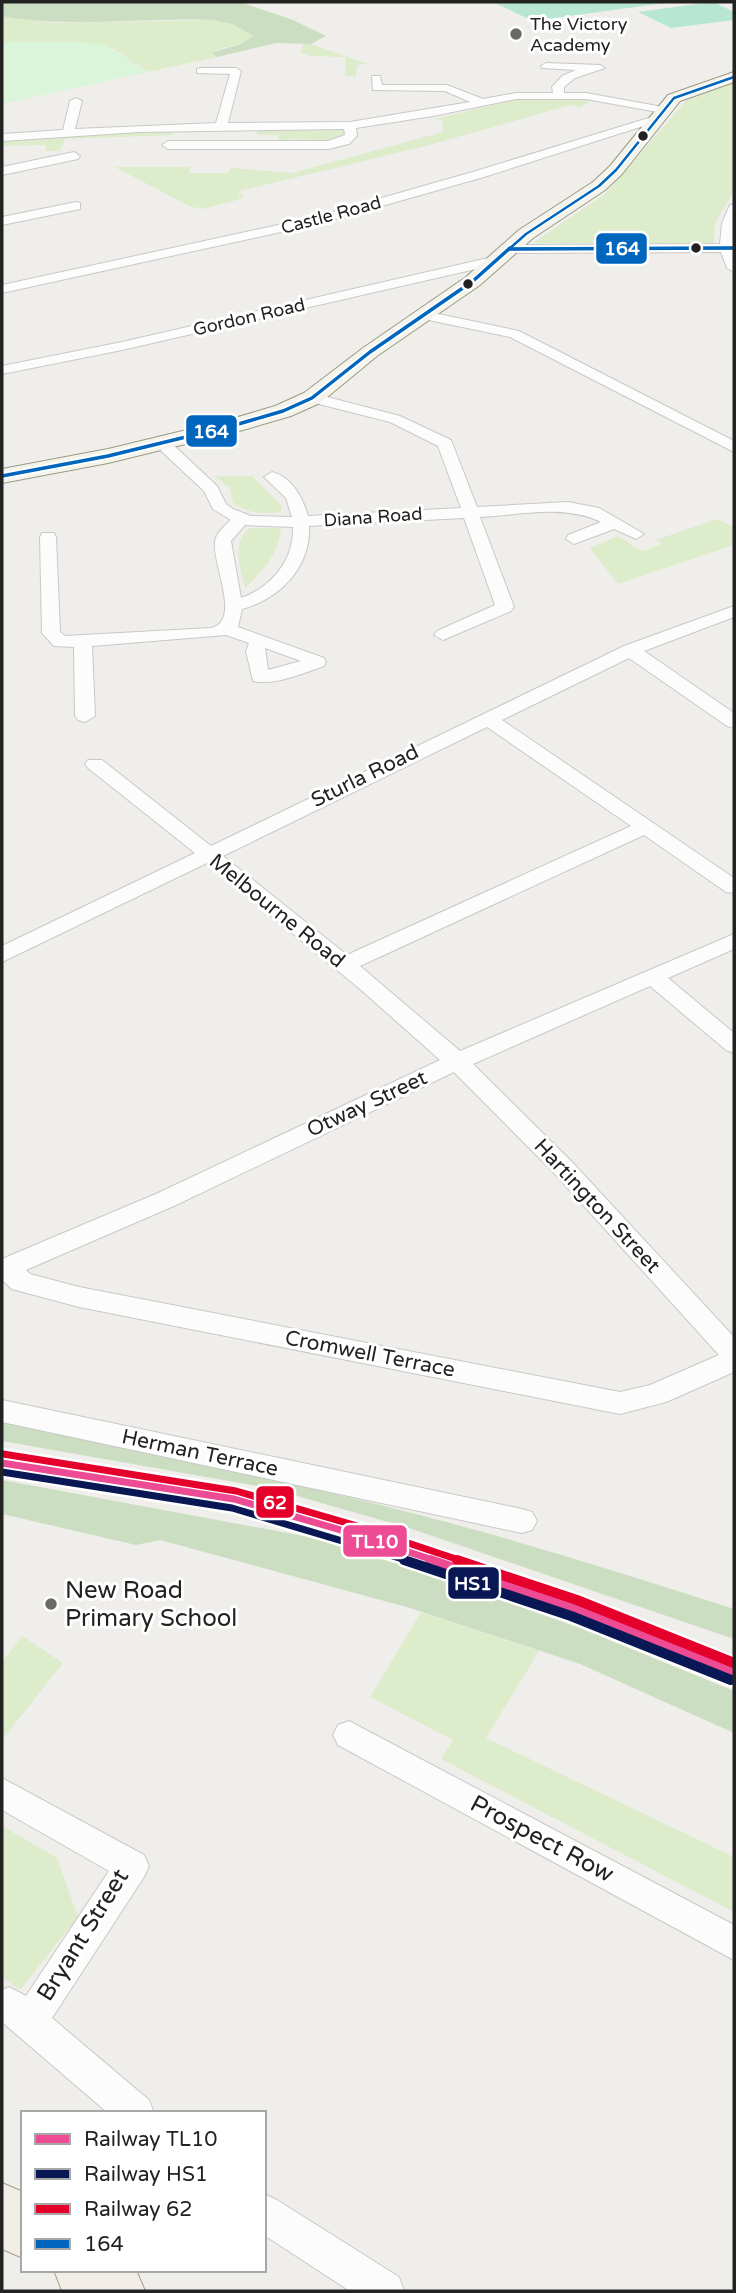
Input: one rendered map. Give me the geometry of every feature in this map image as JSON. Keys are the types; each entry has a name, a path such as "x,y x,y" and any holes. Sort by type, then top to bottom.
{"main road":[{"path":"2,2213 21,2227"}],"street":[{"path":"546,66 600,68 565,79 558,86 559,94"},
{"path":"201,71 236,71 221,128"},
{"path":"2,476 162,443 259,419 312,398 370,352 473,281 547,219 599,186 616,170 659,114 680,94 734,77"},
{"path":"376,78 377,88 447,88 482,103"},
{"path":"2,138 68,132 350,125 433,113 516,96 559,94 659,114"},
{"path":"68,132 76,101"},
{"name":"Castle Road","path":"2,289 317,220 480,174 659,114"},
{"path":"168,145 328,145 345,141 351,136 350,125"},
{"path":"2,171 74,156"},
{"path":"2,221 76,206"},
{"path":"734,208 726,230 734,268"},
{"name":"Gordon Road","path":"2,370 109,349 503,255 731,248"},
{"path":"424,315 514,334 734,447"},
{"path":"312,398 378,413 445,443 468,512 505,607 443,635"},
{"path":"162,443 211,489 220,508 242,519 223,539 233,606 233,619 226,629"},
{"path":"233,606 259,599 282,579 297,555 302,522 294,497 272,477"},
{"name":"Diana Road","path":"242,519 265,523 302,522 568,507 593,512 636,534"},
{"path":"574,540 614,523"},
{"path":"48,537 51,633 60,642 211,633 226,629 259,642"},
{"name":"Sturla Road","path":"2,955 206,853 630,650 734,611"},
{"path":"83,641 85,716"},
{"path":"630,650 734,722"},
{"path":"487,718 734,887"},
{"name":"Melbourne Road","path":"95,764 344,965 456,1062"},
{"path":"344,965 647,826"},
{"name":"Otway Street","path":"4,1269 167,1199 456,1062 734,941"},
{"path":"653,977 734,1045"},
{"name":"Hartington Street","path":"456,1062 533,1137 734,1354"},
{"name":"Cromwell Terrace","path":"4,1269 25,1283 79,1297 620,1403 656,1394 734,1360"},
{"name":"Herman Terrace","path":"2,1411 522,1521"},
{"name":"Prospect Row","path":"349,1735 734,1943"},
{"name":"Bryant Street","path":"2,1793 132,1866 19,2014 134,2111"},
{"path":"266,2214 385,2291"}],"green space":[{"path":"2,2 240,2 293,20 326,36 311,44 276,43 217,57 211,53 241,44 254,36 232,24 211,20 28,20 2,16"},
{"path":"493,2 672,2 533,21"},
{"path":"713,2 734,12 734,20 671,28 638,12"},
{"path":"2,16 51,23 211,20 232,24 255,36 211,54 217,57 148,72 113,49 97,44 2,42"},
{"path":"2,42 81,42 104,45 148,72 2,104"},
{"path":"303,43 368,64 357,65 356,77 345,76 346,57 301,54"},
{"path":"734,82 734,191 715,223 714,243 533,243 605,194 687,100"},
{"path":"521,98 585,98 590,102 579,108 571,105 426,146 239,191 239,194 244,194 241,199 202,209 189,206 115,167 190,167 189,173 229,173 231,168 292,173 443,132 442,120 435,119"},
{"path":"175,131 172,135 65,139 60,151 46,151 46,145 2,146 2,141 83,134"},
{"path":"257,131 349,132 342,141 289,139 278,143 278,135 257,135"},
{"path":"214,476 252,476 282,506 281,512 244,509 233,503 230,488"},
{"path":"717,519 734,527 734,545 618,584 590,548 618,536 642,551 662,544 656,540"},
{"path":"250,528 281,528 273,554 245,588 238,556 240,541"},
{"path":"2,1417 339,1495 557,1554 734,1609 734,1639 409,1528 269,1488 2,1441"},
{"path":"2,1480 341,1543 580,1628 734,1691 734,1733 580,1664 410,1608 160,1540 136,1545 2,1514"},
{"path":"421,1612 539,1651 486,1738 734,1857 734,1912 441,1759 453,1740 370,1697"},
{"path":"22,1636 63,1663 2,1740 2,1662"},
{"path":"2,1826 57,1858 78,1917 20,1990 2,1977"}],"rail line":[{"name":"62","path":"3,1454 236,1491 354,1525 577,1600 734,1663"},
{"name":"TL10","path":"2,1463 234,1499 351,1533 574,1608 734,1672"},
{"name":"HS1","path":"2,1472 232,1508 348,1541 571,1616 731,1680"}],"transit line":[{"name":"164","path":"2,476 108,456 235,425 283,411 312,398 370,352 473,281 526,234 599,186 616,170 674,98 734,77"},
{"name":"164","path":"509,249 734,248"}],"place":[{"name":"The Victory Academy","path":"516,34"},
{"name":"New Road Primary School","path":"51,1604"}]}
